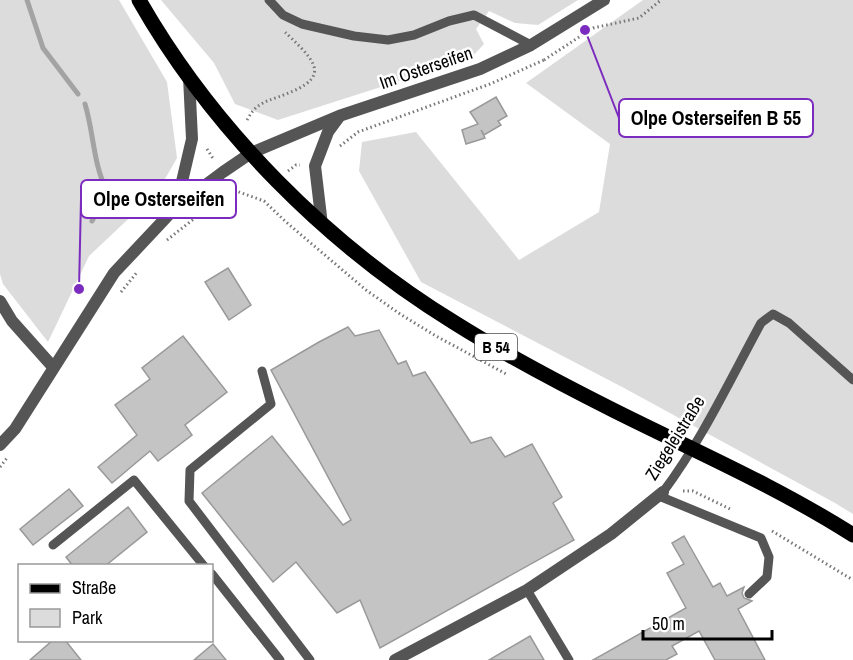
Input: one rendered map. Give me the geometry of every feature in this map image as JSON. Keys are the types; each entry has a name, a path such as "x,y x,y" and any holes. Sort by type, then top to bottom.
{"main road":[{"name":"B 54","path":"139,0 189,77 251,153 322,225 384,274 454,322 537,370 727,465 825,517 853,535"}],"street":[{"name":"Im Osterseifen","path":"0,445 15,429 114,273 176,207 251,153 339,116 480,69 531,45 604,0"},
{"path":"176,207 192,139 189,77"},
{"path":"322,225 315,166 328,132 339,116"},
{"path":"0,301 12,321 53,367"},
{"name":"Ziegeleistraße","path":"395,660 527,590 611,534 661,494"}],"lane":[{"path":"269,0 284,15 302,24 329,32 388,40 414,35 449,21 474,15 531,45"},
{"name":"Ziegeleistraße","path":"661,494 676,475 709,420 761,323 773,314 789,323 853,380"},
{"path":"262,371 271,404 190,470 189,501 310,660"},
{"path":"52,544 134,480 202,564"},
{"path":"661,494 761,538 769,557 767,578 749,594"},
{"path":"213,575 280,660"},
{"path":"527,590 569,660"}],"path":[{"path":"338,150 341,144 358,132 490,84 544,60 593,28 639,18 661,0"},
{"path":"247,120 260,104 300,87 309,81 314,73 313,63 283,30 284,15"},
{"path":"531,45 544,60"},
{"path":"163,244 189,221 236,190"},
{"path":"120,294 142,266"},
{"path":"0,467 14,450"}],"green space":[{"path":"0,0 119,0 167,82 177,158 158,191 89,256 48,342 3,284 0,274"},
{"path":"161,0 578,0 538,25 515,23 489,11 476,29 484,44 471,58 278,120 235,104 214,63"},
{"path":"643,0 853,0 853,514 624,388 421,282 359,171 362,142 416,132 519,260 599,212 610,144 526,83"}],"building":[{"path":"496,97 507,116 498,121 501,125 484,135 481,130 485,138 466,144 462,130 478,124 470,112"},
{"path":"228,268 251,305 229,320 205,282"},
{"path":"348,327 355,336 379,330 398,364 406,361 413,376 425,372 471,443 491,437 505,457 532,444 562,497 553,503 574,540 380,648 360,600 337,613 296,562 273,582 202,493 272,436 343,525 351,520 271,370"},
{"path":"183,336 227,392 185,425 192,435 158,461 150,451 112,483 98,467 137,435 115,405 150,379 142,368"},
{"path":"69,489 83,506 33,545 20,529"},
{"path":"128,507 147,532 107,564 71,564 66,557"},
{"path":"684,536 713,587 720,583 727,596 744,587 742,593 744,598 752,601 738,609 765,660 715,660 699,631 672,646 677,654 666,660 593,660 686,608 667,573 684,564 672,543"},
{"path":"530,636 544,660 489,660"},
{"path":"51,642 67,642 81,660 30,660"},
{"path":"213,644 226,660 194,660"}],"waterway":[{"path":"27,0 43,48 78,94"},
{"path":"85,104 99,172 108,193 92,221"}],"place":[{"name":"Olpe Osterseifen B 55","path":"585,30"},
{"name":"Olpe Osterseifen","path":"79,289"}]}
